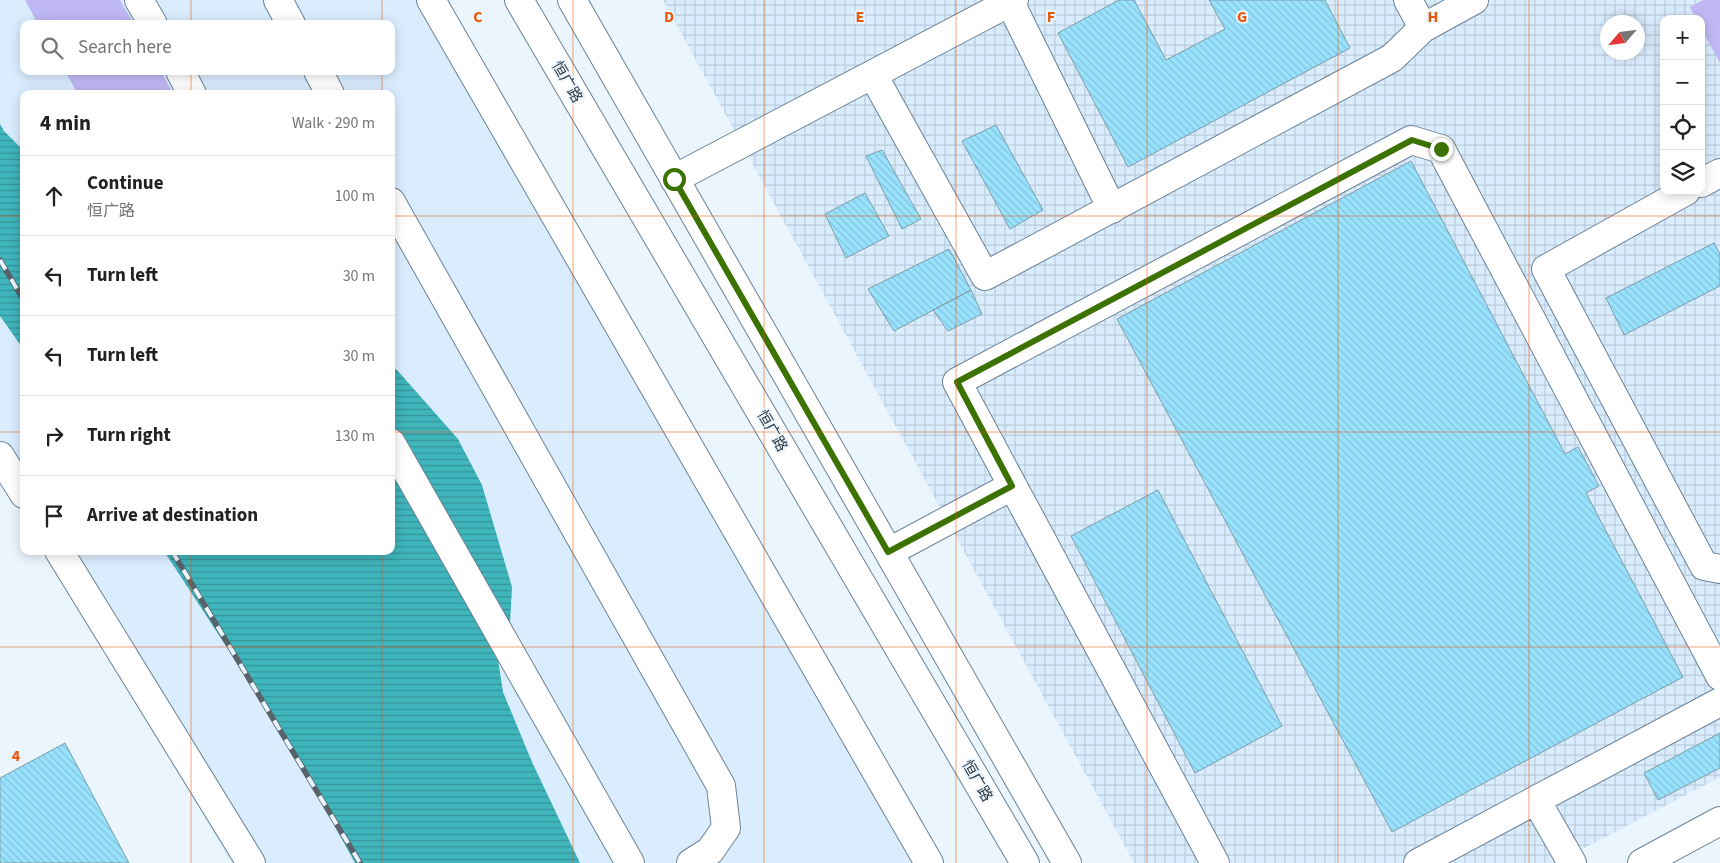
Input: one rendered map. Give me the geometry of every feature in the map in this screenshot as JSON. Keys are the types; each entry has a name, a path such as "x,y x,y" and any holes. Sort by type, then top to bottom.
{"street":[{"path":"139,0 151,20"},
{"path":"278,0 289,20"},
{"path":"431,0 929,863"},
{"name":"恒广路","path":"519,0 1025,863"},
{"path":"572,0 1067,863"},
{"path":"1408,0 1423,28"},
{"path":"873,75 985,276 1392,58 1423,28 1474,0"},
{"path":"674,179 1012,1 1112,208"},
{"path":"182,75 190,90"},
{"path":"320,75 328,90"},
{"path":"1216,863 957,382 1412,140 1441,149 1720,676"},
{"path":"1705,181 1720,173"},
{"path":"1679,195 1546,269 1704,566 1720,569"},
{"path":"395,209 721,786 726,828 710,850 691,863"},
{"path":"395,451 630,863"},
{"path":"0,456 20,488"},
{"path":"888,552 1012,486"},
{"path":"61,555 251,863"},
{"path":"1418,863 1720,702"},
{"path":"1536,800 1572,863"},
{"path":"1642,863 1720,822"}],"shaded area":[{"path":"0,0 444,0 511,119 945,863 231,863 51,555 395,555 395,90 20,90 20,500 0,467"},
{"path":"25,0 120,0 132,20 36,20"},
{"path":"663,0 1720,0 1720,777 1556,863 1134,863"},
{"path":"1703,0 1720,0 1720,63 1705,35 1705,15 1694,15 1690,7"},
{"path":"67,75 163,75 171,90 76,90"}],"water":[{"path":"0,124 4,131 20,147 20,344 0,316"},
{"path":"395,369 458,439 482,485 512,587 510,624 497,653 503,692 532,762 580,863 355,863 288,741 167,555 395,555"}],"building":[{"path":"1119,0 1134,0 1166,60 1225,29 1209,0 1325,0 1350,48 1128,167 1058,33"},
{"path":"996,125 1043,210 1010,229 962,141"},
{"path":"882,150 921,219 902,229 866,156"},
{"path":"1411,161 1565,454 1578,447 1599,486 1586,493 1683,677 1392,832 1117,319"},
{"path":"865,193 889,236 846,258 825,214"},
{"path":"1714,243 1720,254 1720,286 1624,335 1606,298"},
{"path":"949,249 971,290 894,331 868,289"},
{"path":"971,290 982,314 948,331 933,310"},
{"path":"1158,490 1282,726 1195,773 1071,536"},
{"path":"1720,733 1720,768 1658,800 1644,773"},
{"path":"65,743 129,863 0,863 0,778"}],"railway":[{"path":"0,260 20,294"},
{"path":"174,555 360,863"}],"route":[{"path":"674,179 888,552 1012,486 957,382 1412,140 1441,149"}]}
